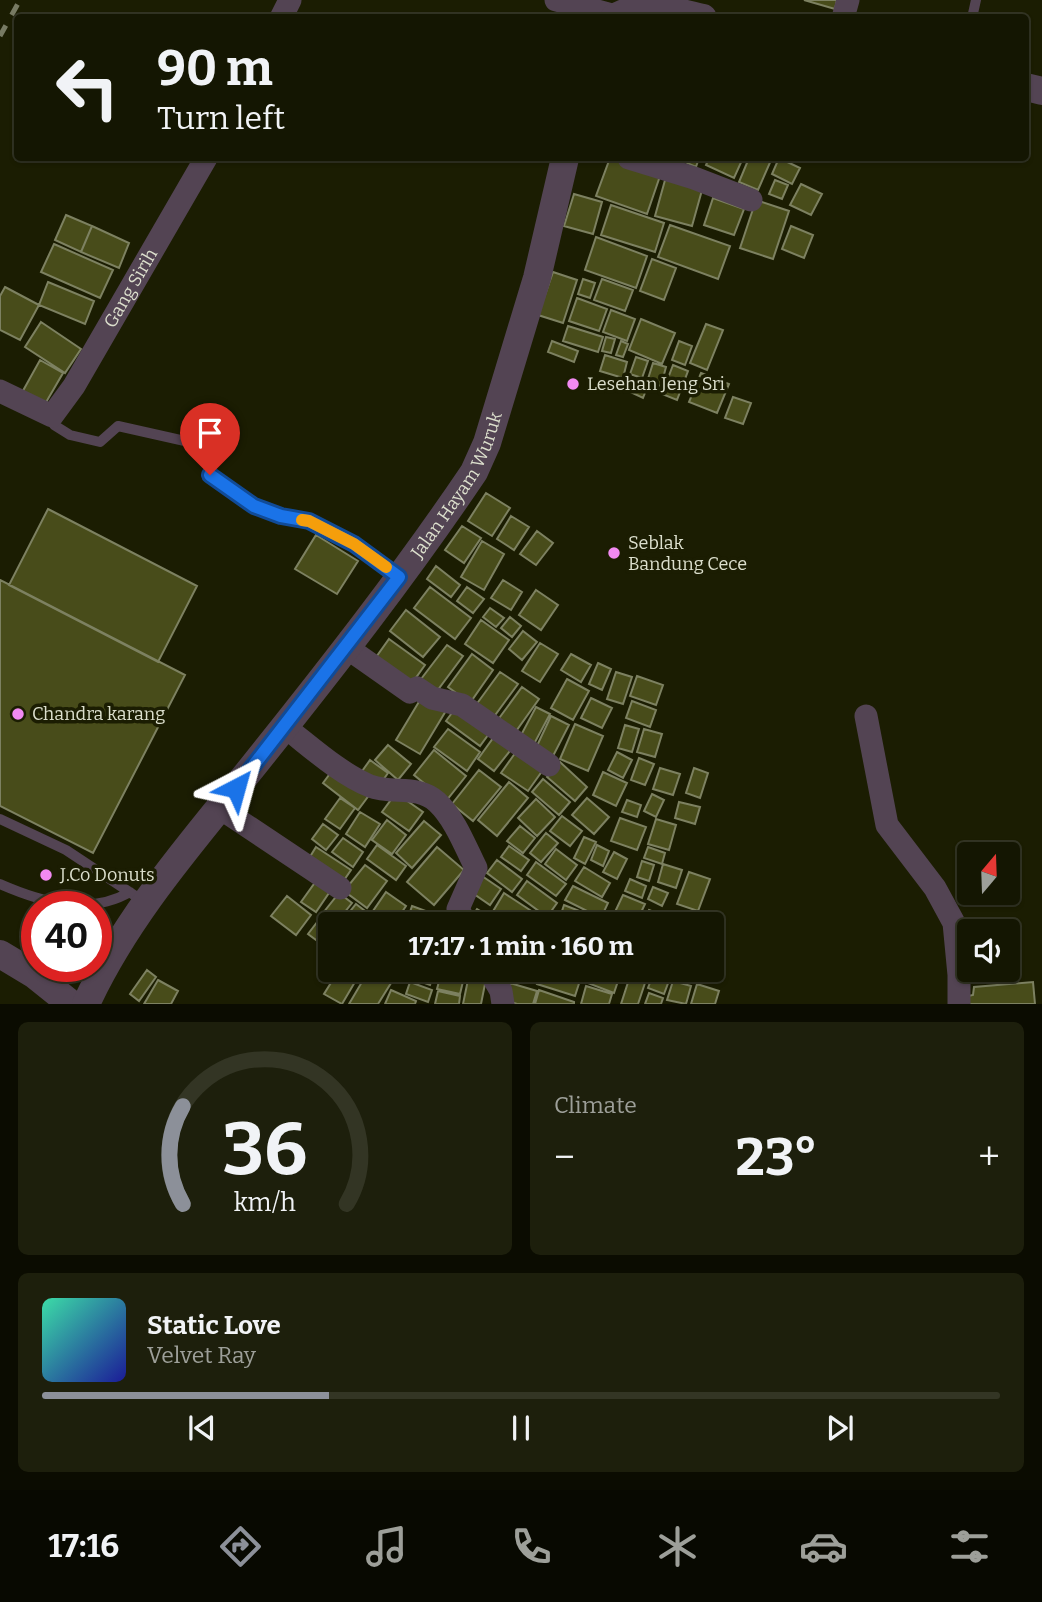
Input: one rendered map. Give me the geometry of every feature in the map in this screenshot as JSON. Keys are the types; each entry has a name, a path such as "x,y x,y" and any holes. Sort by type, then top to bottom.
{"street":[{"path":"556,0 605,14"},
{"path":"621,14 634,8 650,6 686,14"},
{"name":"Gang Sirih","path":"52,416 74,386 204,161"},
{"name":"Jalan Hayam Wuruk","path":"112,943 138,897 220,808 285,727 399,577 474,472 487,443 537,278 564,161"},
{"path":"639,161 751,200"},
{"path":"0,391 52,416"},
{"path":"346,647 410,692 417,688 432,698 462,705 549,765"},
{"path":"866,716 887,825 934,888 954,923 959,1003"},
{"path":"285,727 350,775 372,787 396,792 413,790 426,794 438,803 450,818 477,867 458,909 460,912"},
{"path":"220,808 340,888"},
{"path":"0,934 21,946"},
{"path":"0,954 45,981 71,1003"},
{"name":"Jalan Hayam Wuruk","path":"86,1003 94,982"},
{"path":"496,982 503,1003"}],"lane":[{"path":"52,416 54,425 71,435 100,442 118,426 216,448 210,475 254,506 281,516 309,521 354,544 399,577"},
{"path":"0,819 66,850 138,897"},
{"path":"0,884 43,901 79,906 138,897"}],"building":[{"path":"804,0 837,0 835,9"},
{"path":"609,161 627,161 661,173 647,214 596,196"},
{"path":"682,161 698,161 696,167"},
{"path":"708,161 742,161 734,178 706,165"},
{"path":"748,161 771,161 758,190 739,182"},
{"path":"778,161 785,161 800,168 792,184 772,174"},
{"path":"667,173 704,183 692,226 655,216"},
{"path":"775,180 788,185 782,199 769,194"},
{"path":"801,184 822,194 811,215 790,205"},
{"path":"574,194 602,202 593,234 564,226"},
{"path":"713,198 744,209 734,235 704,225"},
{"path":"756,200 789,211 773,259 740,248"},
{"path":"611,205 664,223 655,252 601,235"},
{"path":"66,215 92,226 81,252 55,240"},
{"path":"670,225 730,246 718,279 658,257"},
{"path":"92,226 129,243 119,268 81,252"},
{"path":"791,226 813,235 804,258 782,249"},
{"path":"596,237 647,256 636,288 585,270"},
{"path":"54,244 113,270 100,298 41,272"},
{"path":"652,259 676,268 664,300 640,291"},
{"path":"553,272 577,280 563,323 538,315"},
{"path":"583,279 595,283 590,298 578,294"},
{"path":"602,279 633,290 625,311 594,300"},
{"path":"48,282 94,301 85,324 39,305"},
{"path":"5,287 39,305 20,340 0,330 0,296"},
{"path":"577,298 607,309 599,331 569,321"},
{"path":"611,310 635,319 627,341 603,332"},
{"path":"641,319 675,333 662,364 629,350"},
{"path":"41,322 81,349 65,373 25,347"},
{"path":"706,324 723,330 707,370 690,363"},
{"path":"568,326 603,337 598,352 563,341"},
{"path":"606,337 615,339 611,353 602,351"},
{"path":"552,341 578,351 574,362 548,352"},
{"path":"621,341 628,344 623,357 616,355"},
{"path":"679,341 692,346 685,365 672,360"},
{"path":"605,355 627,362 623,378 600,371"},
{"path":"636,357 648,361 642,378 630,374"},
{"path":"40,360 63,373 41,411 19,398"},
{"path":"653,363 666,367 661,386 647,382"},
{"path":"673,365 688,371 677,400 662,394"},
{"path":"701,373 729,384 717,413 689,402"},
{"path":"629,377 648,385 643,398 624,389"},
{"path":"733,397 751,403 743,424 725,418"},
{"path":"486,493 510,508 492,536 468,521"},
{"path":"48,509 197,586 158,662 9,585"},
{"path":"511,516 529,527 514,550 497,539"},
{"path":"462,526 481,538 464,563 445,550"},
{"path":"537,531 553,543 536,565 520,554"},
{"path":"316,535 358,561 337,594 295,569"},
{"path":"482,541 504,554 484,590 461,577"},
{"path":"436,566 460,585 451,597 427,579"},
{"path":"0,580 185,675 93,853 0,806"},
{"path":"503,580 522,592 511,610 491,598"},
{"path":"430,587 471,618 455,639 414,608"},
{"path":"467,587 484,599 473,613 457,601"},
{"path":"536,590 558,605 541,630 519,615"},
{"path":"490,608 504,618 496,627 483,617"},
{"path":"406,610 440,637 423,657 390,631"},
{"path":"510,617 521,626 512,637 501,628"},
{"path":"481,620 509,640 493,663 465,644"},
{"path":"523,631 537,642 522,660 509,649"},
{"path":"389,639 425,665 410,686 374,660"},
{"path":"540,643 558,654 540,682 522,671"},
{"path":"447,645 463,656 434,695 418,683"},
{"path":"472,654 493,670 470,703 448,687"},
{"path":"571,654 591,665 581,682 561,670"},
{"path":"598,663 611,669 602,690 589,684"},
{"path":"500,672 518,684 490,722 473,709"},
{"path":"616,672 632,677 623,704 607,699"},
{"path":"637,676 663,685 656,705 630,696"},
{"path":"567,679 589,691 573,720 551,708"},
{"path":"522,687 539,699 514,734 497,721"},
{"path":"423,695 447,709 420,754 396,740"},
{"path":"591,698 612,708 602,728 581,718"},
{"path":"632,701 656,710 650,727 626,718"},
{"path":"457,706 491,731 480,746 446,721"},
{"path":"536,707 550,714 534,744 520,737"},
{"path":"551,716 569,725 551,760 534,752"},
{"path":"575,724 603,736 588,771 560,759"},
{"path":"625,725 639,729 632,752 618,748"},
{"path":"448,729 480,752 467,771 434,747"},
{"path":"644,729 662,734 655,757 637,752"},
{"path":"496,734 513,747 494,771 478,759"},
{"path":"388,745 411,764 398,780 375,760"},
{"path":"518,749 545,767 528,791 501,773"},
{"path":"434,750 466,776 446,801 414,775"},
{"path":"617,752 632,760 623,778 608,770"},
{"path":"639,758 654,764 645,785 631,780"},
{"path":"370,760 388,773 379,786 360,774"},
{"path":"560,762 587,787 575,801 547,777"},
{"path":"335,767 370,794 358,810 323,783"},
{"path":"660,768 680,774 673,795 653,789"},
{"path":"694,768 708,773 700,798 686,793"},
{"path":"479,770 501,787 473,821 452,804"},
{"path":"603,772 627,783 616,806 593,795"},
{"path":"543,779 570,802 559,815 532,792"},
{"path":"509,782 528,798 497,836 478,820"},
{"path":"396,793 423,812 409,831 382,812"},
{"path":"652,794 664,800 656,817 644,811"},
{"path":"340,798 355,808 340,829 325,819"},
{"path":"587,798 609,817 594,834 572,815"},
{"path":"536,799 555,817 537,836 518,818"},
{"path":"627,800 641,805 637,817 622,812"},
{"path":"679,802 700,807 695,824 675,818"},
{"path":"360,812 380,824 365,847 346,834"},
{"path":"562,816 582,831 570,846 550,831"},
{"path":"620,818 646,827 637,850 611,841"},
{"path":"656,819 676,825 669,850 648,844"},
{"path":"387,820 406,835 392,854 372,840"},
{"path":"424,821 441,835 412,868 396,853"},
{"path":"323,824 338,835 326,850 312,839"},
{"path":"520,826 535,838 523,853 507,841"},
{"path":"546,833 558,843 541,862 530,853"},
{"path":"584,837 596,842 585,864 574,858"},
{"path":"343,838 363,852 353,867 332,852"},
{"path":"377,845 406,866 396,880 367,859"},
{"path":"597,845 609,851 603,866 591,860"},
{"path":"509,846 529,860 521,871 501,857"},
{"path":"316,847 351,870 342,883 308,860"},
{"path":"437,847 464,870 434,905 407,882"},
{"path":"648,847 665,853 662,864 644,858"},
{"path":"556,849 577,865 566,880 545,864"},
{"path":"614,852 627,859 617,879 603,872"},
{"path":"497,860 522,879 512,892 487,873"},
{"path":"642,861 654,865 649,881 637,877"},
{"path":"536,862 566,884 556,896 527,875"},
{"path":"663,864 682,870 676,888 658,882"},
{"path":"365,865 387,881 367,908 344,891"},
{"path":"584,867 610,883 602,897 575,881"},
{"path":"689,872 710,879 698,911 677,904"},
{"path":"482,876 501,889 490,905 471,892"},
{"path":"319,877 333,887 316,912 301,902"},
{"path":"630,879 646,886 642,898 625,891"},
{"path":"527,881 557,903 551,912 540,912 517,895"},
{"path":"573,886 608,903 604,912 589,912 565,900"},
{"path":"653,887 668,893 662,906 648,899"},
{"path":"386,892 406,906 402,912 373,911"},
{"path":"339,893 352,903 345,912 324,912"},
{"path":"504,893 533,912 493,912"},
{"path":"623,895 645,904 641,912 615,912"},
{"path":"287,896 311,915 296,935 271,916"},
{"path":"356,904 366,912 350,912"},
{"path":"564,905 582,912 562,912"},
{"path":"412,906 426,911 426,912 410,912"},
{"path":"318,921 318,941 308,934"},
{"path":"147,970 156,977 139,1001 130,994"},
{"path":"158,980 178,991 171,1004 144,1004"},
{"path":"332,982 355,982 342,1004 324,994"},
{"path":"362,982 391,983 378,1004 349,1004"},
{"path":"410,982 432,990 428,1002 406,994"},
{"path":"439,982 463,982 460,994 437,989"},
{"path":"468,982 485,982 481,1004 463,1004"},
{"path":"538,982 579,982 575,996 537,984"},
{"path":"585,982 618,982 614,993"},
{"path":"628,982 645,982 638,1004 621,1004"},
{"path":"650,982 668,982 664,994 648,988"},
{"path":"673,982 691,986 686,1004 667,1000"},
{"path":"1033,982 1035,1004 969,1004 968,996 973,995 974,987"},
{"path":"510,983 537,991 533,1004 517,1004 505,1000"},
{"path":"697,984 719,991 715,1004 691,1004"},
{"path":"586,986 612,994 609,1004 581,1004"},
{"path":"391,990 416,1001 415,1004 385,1004"},
{"path":"539,990 574,1002 574,1004 535,1004"},
{"path":"438,991 460,996 459,1004 435,1004"},
{"path":"649,993 663,998 661,1004 645,1004"}],"railway":[{"path":"0,36 20,0"}],"slow traffic":[{"path":"302,520 354,544 386,567"}],"place":[{"name":"Lesehan Jeng Sri","path":"573,384"},
{"name":"Seblak Bandung Cece","path":"614,553"},
{"name":"Chandra karang","path":"18,714"},
{"name":"J.Co Donuts","path":"46,875"}],"route":[{"path":"210,475 254,506 281,516 309,521 354,544 399,577 236,788"}]}
